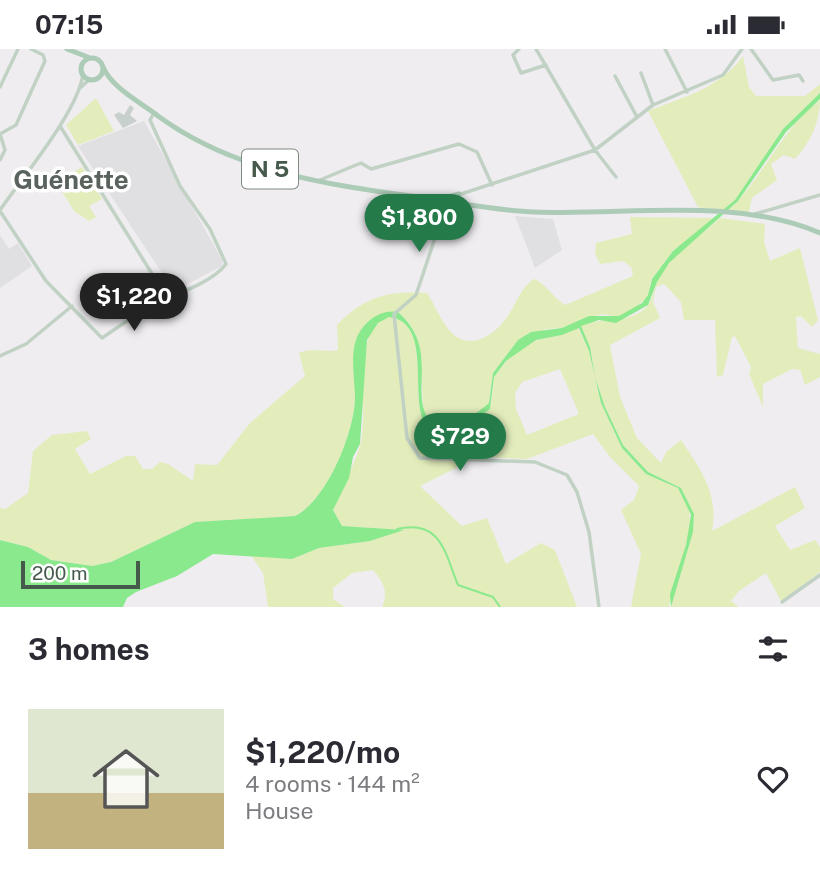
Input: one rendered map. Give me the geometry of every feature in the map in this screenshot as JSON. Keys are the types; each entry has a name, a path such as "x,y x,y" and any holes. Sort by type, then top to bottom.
{"main road":[{"name":"N 5","path":"67,49 97,59 114,83 154,113 212,148 314,183 535,212 632,209 750,216 820,233"},
{"name":"N 5","path":"67,49 94,78 114,83"},
{"path":"83,69 90,58"},
{"path":"94,78 103,67"},
{"path":"437,200 462,194 466,204"}],"street":[{"path":"1,83 18,49"},
{"path":"0,160 5,150 0,134 12,129 45,61 43,55 31,49"},
{"path":"519,49 513,55 521,73 546,65"},
{"path":"536,49 595,150 616,177"},
{"path":"665,49 687,92"},
{"path":"599,607 589,532 577,492 567,475 535,462 431,461 420,458 413,451 407,438 403,412 394,318 396,311 416,295 451,202 462,194 595,150 653,106 723,75 742,49"},
{"path":"751,49 774,80 799,75 803,82"},
{"path":"83,69 78,91 60,126 0,210 46,281 102,338 152,304 161,304 165,296"},
{"path":"641,73 653,106"},
{"path":"615,76 637,117"},
{"path":"78,91 94,78"},
{"path":"154,113 149,120 180,186 210,229 226,264 176,295 165,296"},
{"path":"60,126 165,296"},
{"path":"314,183 362,163 371,169 459,144 477,152 492,185"},
{"path":"750,216 820,195"},
{"path":"152,304 147,294 150,289 157,287"},
{"path":"0,356 26,344 72,306"},
{"path":"782,603 820,575"}],"shaded area":[{"path":"743,56 749,87 756,96 805,96 820,84 820,93 783,129 735,200 722,211 698,207 648,111 712,84 734,67"},
{"path":"820,93 820,99 786,132 738,201 669,263 657,282 648,305 616,323 599,320 581,326 590,347 595,377 589,351 579,328 562,335 536,340 506,361 494,377 490,409 453,429 426,426 421,414 416,347 411,332 403,322 389,317 378,323 367,340 360,444 353,457 349,478 333,510 342,526 404,530 370,541 319,548 292,559 213,554 177,576 136,592 127,598 123,607 0,607 0,540 28,547 51,560 92,566 111,562 195,522 295,516 306,508 327,482 344,447 355,399 354,347 362,328 378,315 398,312 411,326 421,356 422,398 430,421 447,424 462,421 489,403 493,373 518,340 531,332 562,328 589,316 619,316 642,303 648,295 652,279 673,251 735,200 783,129"},
{"path":"96,98 114,131 78,145 66,125"},
{"path":"820,100 816,124 800,153 795,159 784,155 771,164 777,180 752,198 749,212 727,212 751,185 782,140"},
{"path":"144,121 222,260 222,266 174,291 78,146"},
{"path":"82,167 102,199 89,206 96,217 89,221 74,211 57,183"},
{"path":"515,216 553,219 562,250 535,268"},
{"path":"630,217 715,218 673,251 651,280 648,296 635,308 618,317 602,314 518,340 493,373 489,403 458,423 440,425 425,415 419,347 409,323 398,312 382,314 368,321 357,337 355,346 355,399 344,447 327,482 306,508 295,516 195,522 111,562 92,566 51,560 28,547 0,540 0,508 5,509 28,493 33,451 52,435 87,431 91,439 75,449 90,474 126,456 135,456 143,469 152,469 160,462 168,464 193,481 195,464 217,465 250,423 305,376 299,353 308,350 338,350 337,325 358,307 378,297 400,293 427,293 454,335 469,341 477,340 499,327 522,291 534,279 565,305 633,276 631,267 623,261 600,264 595,253 596,243 632,234"},
{"path":"720,218 765,224 764,242 770,261 800,248 818,320 812,327 801,316 796,317 798,348 820,354 820,377 805,385 800,370 792,369 763,384 763,407 749,374 751,367 735,336 732,337 723,375 717,377 715,320 684,320 681,302 664,284 656,287 653,302 660,318 610,345 620,397 637,438 661,463 666,452 681,440 711,494 712,531 795,487 805,508 775,526 790,550 815,540 820,547 820,572 781,601 766,573 739,591 731,601 739,607 671,607 693,532 694,514 681,488 648,472 623,445 605,407 595,377 590,347 580,326 618,320 642,311 652,299 658,279 667,266"},
{"path":"0,235 9,249 18,243 32,266 0,288"},
{"path":"389,317 403,322 411,332 416,347 421,414 426,426 442,431 471,423 491,406 494,377 509,358 536,340 562,335 578,327 589,351 601,403 622,448 646,474 678,488 689,510 691,527 669,607 631,607 641,554 621,510 634,500 639,486 610,457 593,434 527,459 478,457 420,486 462,526 487,518 506,564 541,543 555,550 577,607 382,607 384,587 373,570 352,573 333,588 333,599 345,607 268,607 263,573 250,554 292,559 319,548 370,541 402,530 342,526 333,510 360,446 365,354 369,337 377,324","holes":["560,369 579,414 527,435 516,409 515,393 522,382"]},
{"path":"595,377 605,407 623,445 648,472 681,488 694,514 693,532 671,607 670,594 686,545 691,515 678,488 646,474 622,448 601,403"}],"building":[{"path":"130,105 134,108 130,115 137,121 123,128 114,115 119,112 124,115"}],"waterway":[{"path":"397,529 412,527 433,534 445,551 458,585 493,597 500,607"}],"district":[{"name":"Guénette","path":"71,180"}]}
